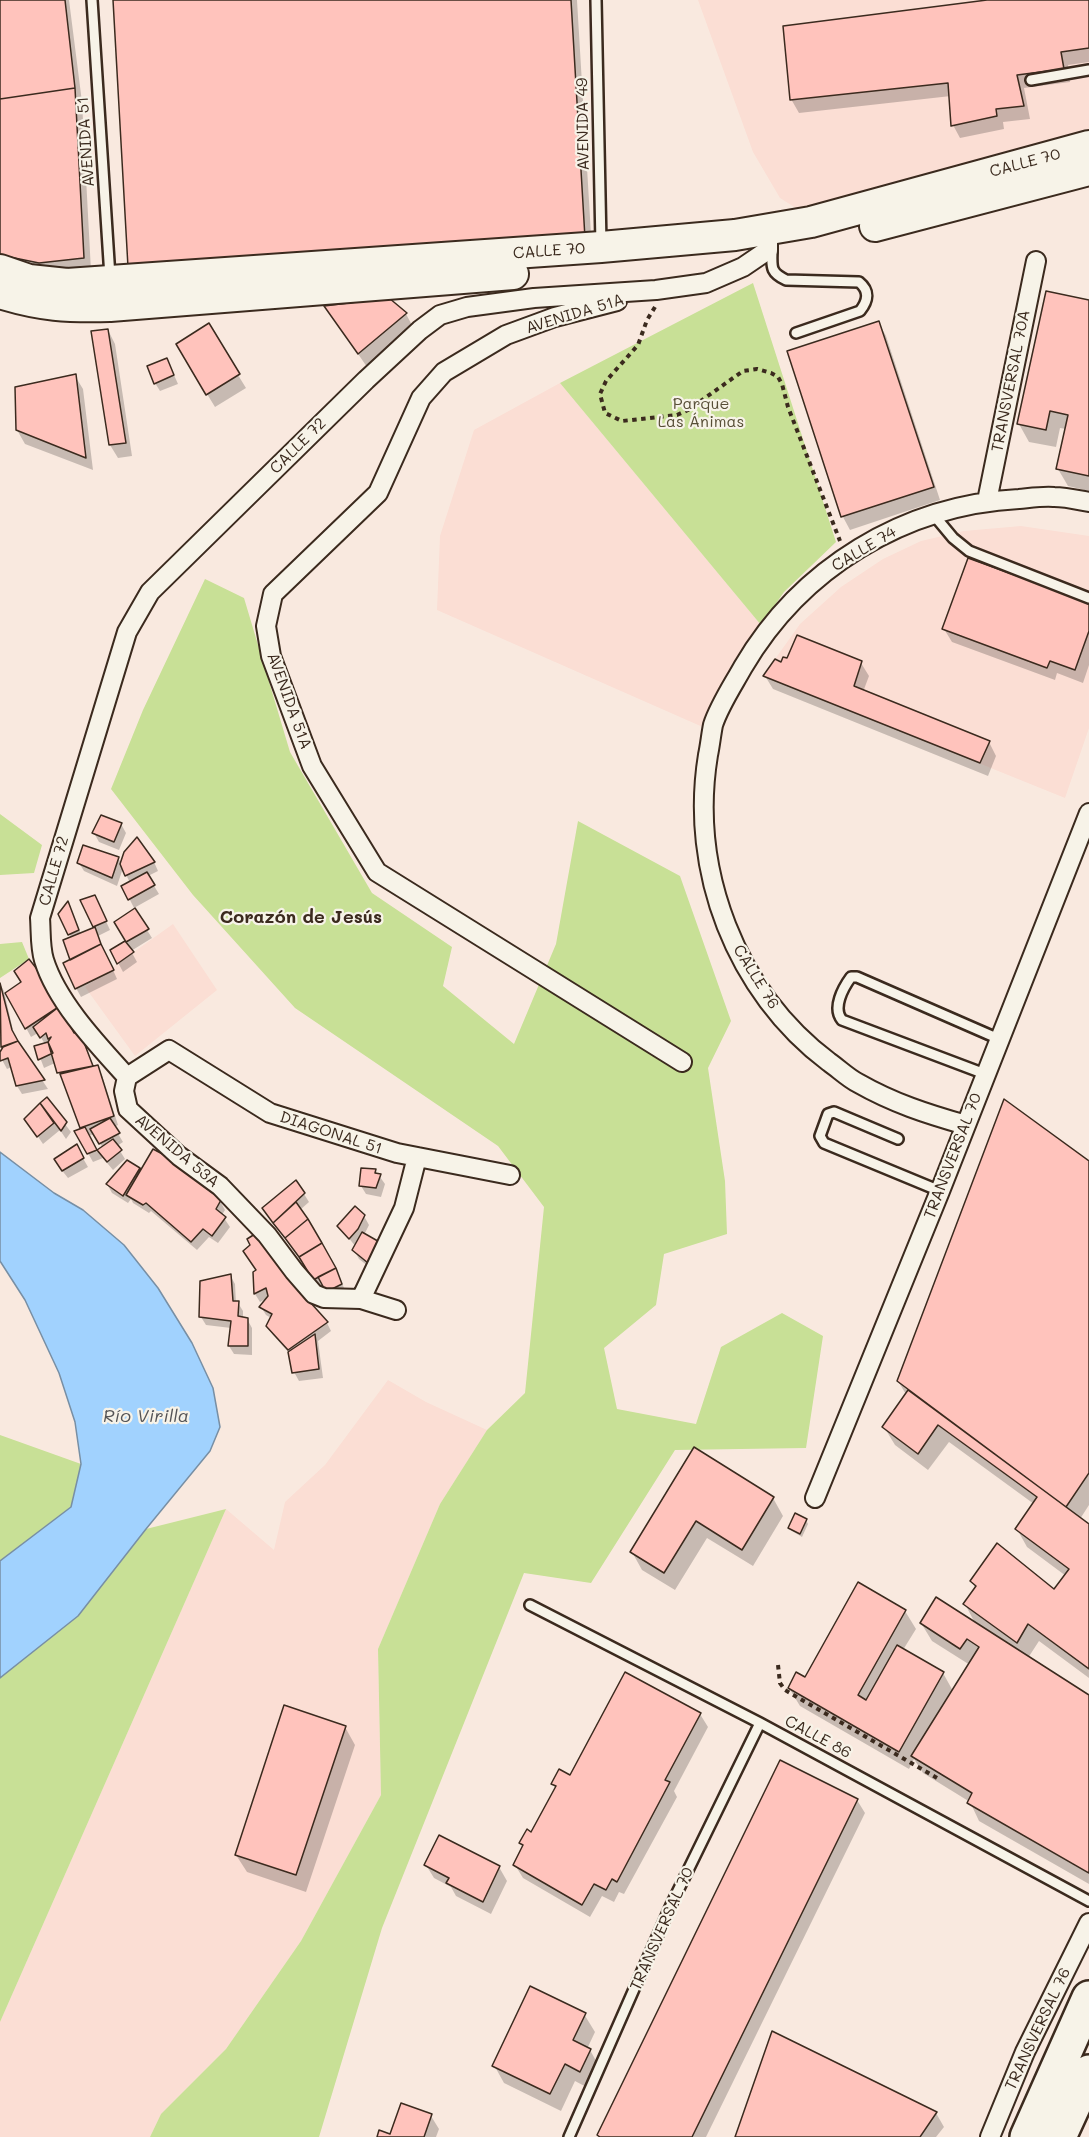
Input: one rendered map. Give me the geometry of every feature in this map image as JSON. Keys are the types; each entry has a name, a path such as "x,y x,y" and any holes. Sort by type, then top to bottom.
{"highway":[{"path":"1027,2137 1089,1998"},
{"path":"1059,2137 1089,2072"}],"main road":[{"name":"CALLE 70","path":"0,293 29,302 63,307 110,306 690,260 769,243 811,222 1089,146"},
{"name":"CALLE 70","path":"0,270 29,280 67,284 691,240 812,242 1089,170"}],"street":[{"name":"CALLE 72","path":"127,1077 62,997 44,959 40,918 127,632 150,592 366,380 420,330 440,315 467,308 534,298 656,290 706,282 743,267 769,243"},
{"name":"TRANSVERSAL 70A","path":"987,501 1035,261"},
{"name":"AVENIDA 51A","path":"656,290 555,317 506,335 444,372 421,399 378,493 273,594 266,626 271,656 312,766 377,872 682,1062"},
{"name":"CALLE 74","path":"713,724 755,648 781,613 812,583 846,556 887,532 932,513 987,501 1053,497 1089,502"},
{"name":"CALLE 76","path":"713,724 704,782 704,841 716,899 738,954 769,1004 809,1047 856,1082 909,1108 966,1125"},
{"name":"TRANSVERSAL 70","path":"815,1498 940,1191 1089,813"},
{"name":"DIAGONAL 51","path":"127,1077 169,1050 270,1113 397,1153 510,1175"},
{"name":"AVENIDA 53A","path":"127,1077 124,1091 128,1109 179,1156 220,1186 267,1235 314,1294 324,1298 361,1299 396,1310"},
{"path":"361,1299 404,1208 417,1157"},
{"name":"TRANSVERSAL 76","path":"990,2137 1025,2052 1089,1923"}],"lane":[{"name":"AVENIDA 51","path":"92,0 110,282"},
{"name":"AVENIDA 49","path":"596,0 601,247"},
{"path":"1031,80 1089,70"},
{"path":"769,243 772,268 776,276 786,280 859,282 864,286 867,297 860,311 796,333"},
{"path":"932,513 953,538 969,551 1089,598"},
{"path":"985,1074 842,1020 837,1010 842,994 851,977 857,976 999,1039"},
{"path":"898,1139 834,1112 828,1114 820,1136 824,1143 940,1191"},
{"name":"CALLE 86","path":"530,1605 760,1723 1089,1900"},
{"name":"TRANSVERSAL 70","path":"569,2137 671,1905 760,1723"}],"path":[{"path":"656,290 657,303 647,320 638,345 606,381 600,394 605,413 622,421 677,415 688,410 743,371 758,369 778,376 846,556"},
{"path":"778,1665 780,1683 785,1690 937,1778"}],"shaded area":[{"path":"698,0 1089,0 1089,133 799,210 780,198 753,152"},
{"path":"560,383 761,625 732,664 705,728 437,610 440,536 474,430"},
{"path":"1021,526 1089,536 1089,728 1065,798 763,676 800,624 841,587 883,559 921,541 964,531"},
{"path":"173,924 217,990 135,1056 85,987"},
{"path":"388,1380 426,1402 487,1430 440,1504 378,1649 381,1795 301,1941 226,2049 161,2114 150,2137 0,2137 0,2022 226,1509 274,1550 285,1502 325,1465"}],"green space":[{"name":"Parque Las Ánimas","path":"753,283 836,542 784,592 761,625 560,383"},
{"path":"205,579 244,598 290,752 372,893 452,947 443,986 514,1044 556,944 578,821 680,876 731,1021 708,1068 725,1181 727,1234 664,1254 656,1305 604,1348 617,1409 696,1424 721,1347 782,1313 823,1336 806,1448 675,1450 591,1583 524,1573 382,1928 319,2137 150,2137 161,2114 226,2049 301,1941 381,1795 378,1649 440,1504 487,1430 525,1393 544,1207 498,1146 295,1008 193,895 111,789 143,710"},
{"path":"0,814 42,845 34,873 0,875"},
{"path":"22,942 29,959 0,978 0,944"},
{"path":"0,1435 81,1464 71,1507 0,1561"},
{"path":"226,1509 0,2022 0,1678 78,1616 146,1529"}],"water":[{"name":"Río Virilla","path":"0,1152 54,1193 83,1210 124,1245 158,1288 192,1343 213,1388 220,1427 210,1451 78,1616 0,1678 0,1561 71,1507 81,1464 75,1422 59,1373 25,1300 0,1261"}],"building":[{"path":"0,0 65,0 75,88 0,99"},
{"path":"113,0 571,0 585,238 128,267"},
{"path":"987,0 1089,0 1089,48 1061,52 1064,69 1017,75 1024,106 996,109 997,116 951,126 948,83 790,100 783,26"},
{"path":"75,88 84,258 39,263 0,255 0,99"},
{"path":"1046,291 1089,300 1089,476 1056,469 1068,415 1050,411 1046,430 1017,424"},
{"path":"389,298 407,313 358,354 324,306"},
{"path":"879,321 934,487 841,517 787,351"},
{"path":"209,323 240,374 206,395 176,344"},
{"path":"108,329 126,443 109,445 91,331"},
{"path":"167,358 174,375 154,384 147,366"},
{"path":"76,374 86,458 16,430 15,387"},
{"path":"968,558 1089,602 1089,631 1075,670 1050,661 1047,668 942,629"},
{"path":"797,635 862,661 854,686 990,741 980,763 763,676 775,659 781,662 783,657 787,658"},
{"path":"101,815 122,823 114,842 92,833"},
{"path":"137,837 155,862 125,876 120,864 124,852"},
{"path":"83,845 119,857 112,878 77,863"},
{"path":"147,872 155,885 128,900 121,886"},
{"path":"95,895 107,921 93,927 80,900"},
{"path":"68,901 79,930 68,935 58,914"},
{"path":"135,908 149,929 126,942 114,922"},
{"path":"95,927 101,944 70,960 63,940"},
{"path":"125,941 134,952 117,964 110,950"},
{"path":"101,944 114,970 75,989 63,963"},
{"path":"29,959 60,1006 25,1029 5,993 21,982 14,971"},
{"path":"0,983 12,1030 18,1041 1,1047"},
{"path":"60,1006 74,1033 80,1032 93,1066 57,1073 48,1042 51,1037 48,1039 46,1033 40,1038 33,1027"},
{"path":"18,1041 45,1080 16,1086 8,1058 0,1061 0,1052 3,1047"},
{"path":"48,1042 53,1053 38,1060 34,1046"},
{"path":"98,1065 114,1116 80,1128 60,1074"},
{"path":"47,1097 67,1122 61,1131 40,1103"},
{"path":"1004,1099 1089,1161 1089,1473 1066,1507 897,1381"},
{"path":"40,1103 54,1123 37,1137 24,1119"},
{"path":"110,1118 120,1133 99,1144 90,1129"},
{"path":"85,1127 97,1150 87,1154 74,1131"},
{"path":"113,1139 122,1150 107,1162 97,1150"},
{"path":"77,1144 84,1158 62,1171 54,1159"},
{"path":"153,1149 172,1159 221,1200 216,1209 226,1217 212,1236 203,1229 191,1242 146,1203 143,1205 126,1195"},
{"path":"127,1160 140,1168 123,1196 106,1184"},
{"path":"361,1168 376,1169 375,1173 381,1174 376,1188 359,1186"},
{"path":"296,1180 305,1193 273,1223 262,1208"},
{"path":"296,1202 308,1219 285,1238 273,1223"},
{"path":"355,1206 365,1215 358,1229 349,1239 337,1226"},
{"path":"308,1219 322,1243 299,1257 285,1238"},
{"path":"362,1232 383,1244 373,1267 352,1250"},
{"path":"255,1234 328,1322 288,1350 266,1326 272,1314 259,1307 268,1296 266,1288 254,1294 253,1272 256,1270 243,1251 250,1245 247,1239"},
{"path":"322,1243 336,1268 313,1280 299,1257"},
{"path":"336,1268 342,1284 326,1292 318,1277"},
{"path":"231,1274 233,1301 239,1301 238,1316 248,1318 248,1346 228,1346 231,1321 199,1317 200,1281"},
{"path":"315,1334 319,1369 292,1373 288,1352"},
{"path":"908,1390 1089,1524 1089,1669 1028,1624 1017,1643 963,1604 976,1586 970,1581 997,1543 1054,1589 1069,1569 1015,1529 1037,1497 938,1425 918,1454 882,1427"},
{"path":"694,1447 774,1497 742,1550 696,1521 664,1573 630,1552"},
{"path":"795,1513 807,1519 800,1534 788,1528"},
{"path":"858,1582 906,1610 858,1695 866,1700 897,1645 944,1672 899,1752 788,1688 796,1672 805,1677"},
{"path":"936,1597 1089,1695 1089,1873 967,1803 972,1793 911,1756 979,1647 967,1639 960,1649 920,1623"},
{"path":"625,1672 701,1713 665,1780 670,1782 617,1882 612,1879 606,1890 594,1884 582,1905 513,1865 523,1845 519,1843 527,1829 531,1832 556,1786 551,1784 559,1769 570,1775"},
{"path":"284,1705 346,1726 296,1875 235,1855"},
{"path":"780,1760 858,1799 692,2137 600,2137 597,2135"},
{"path":"439,1835 500,1866 483,1902 446,1883 449,1878 424,1865"},
{"path":"530,1986 586,2013 573,2040 591,2049 580,2072 565,2064 550,2094 492,2066"},
{"path":"772,2031 937,2112 920,2137 735,2137"},
{"path":"401,2103 432,2114 424,2137 377,2137 379,2130 390,2134"}],"district":[{"name":"Corazón de Jesús","path":"301,917"}]}
